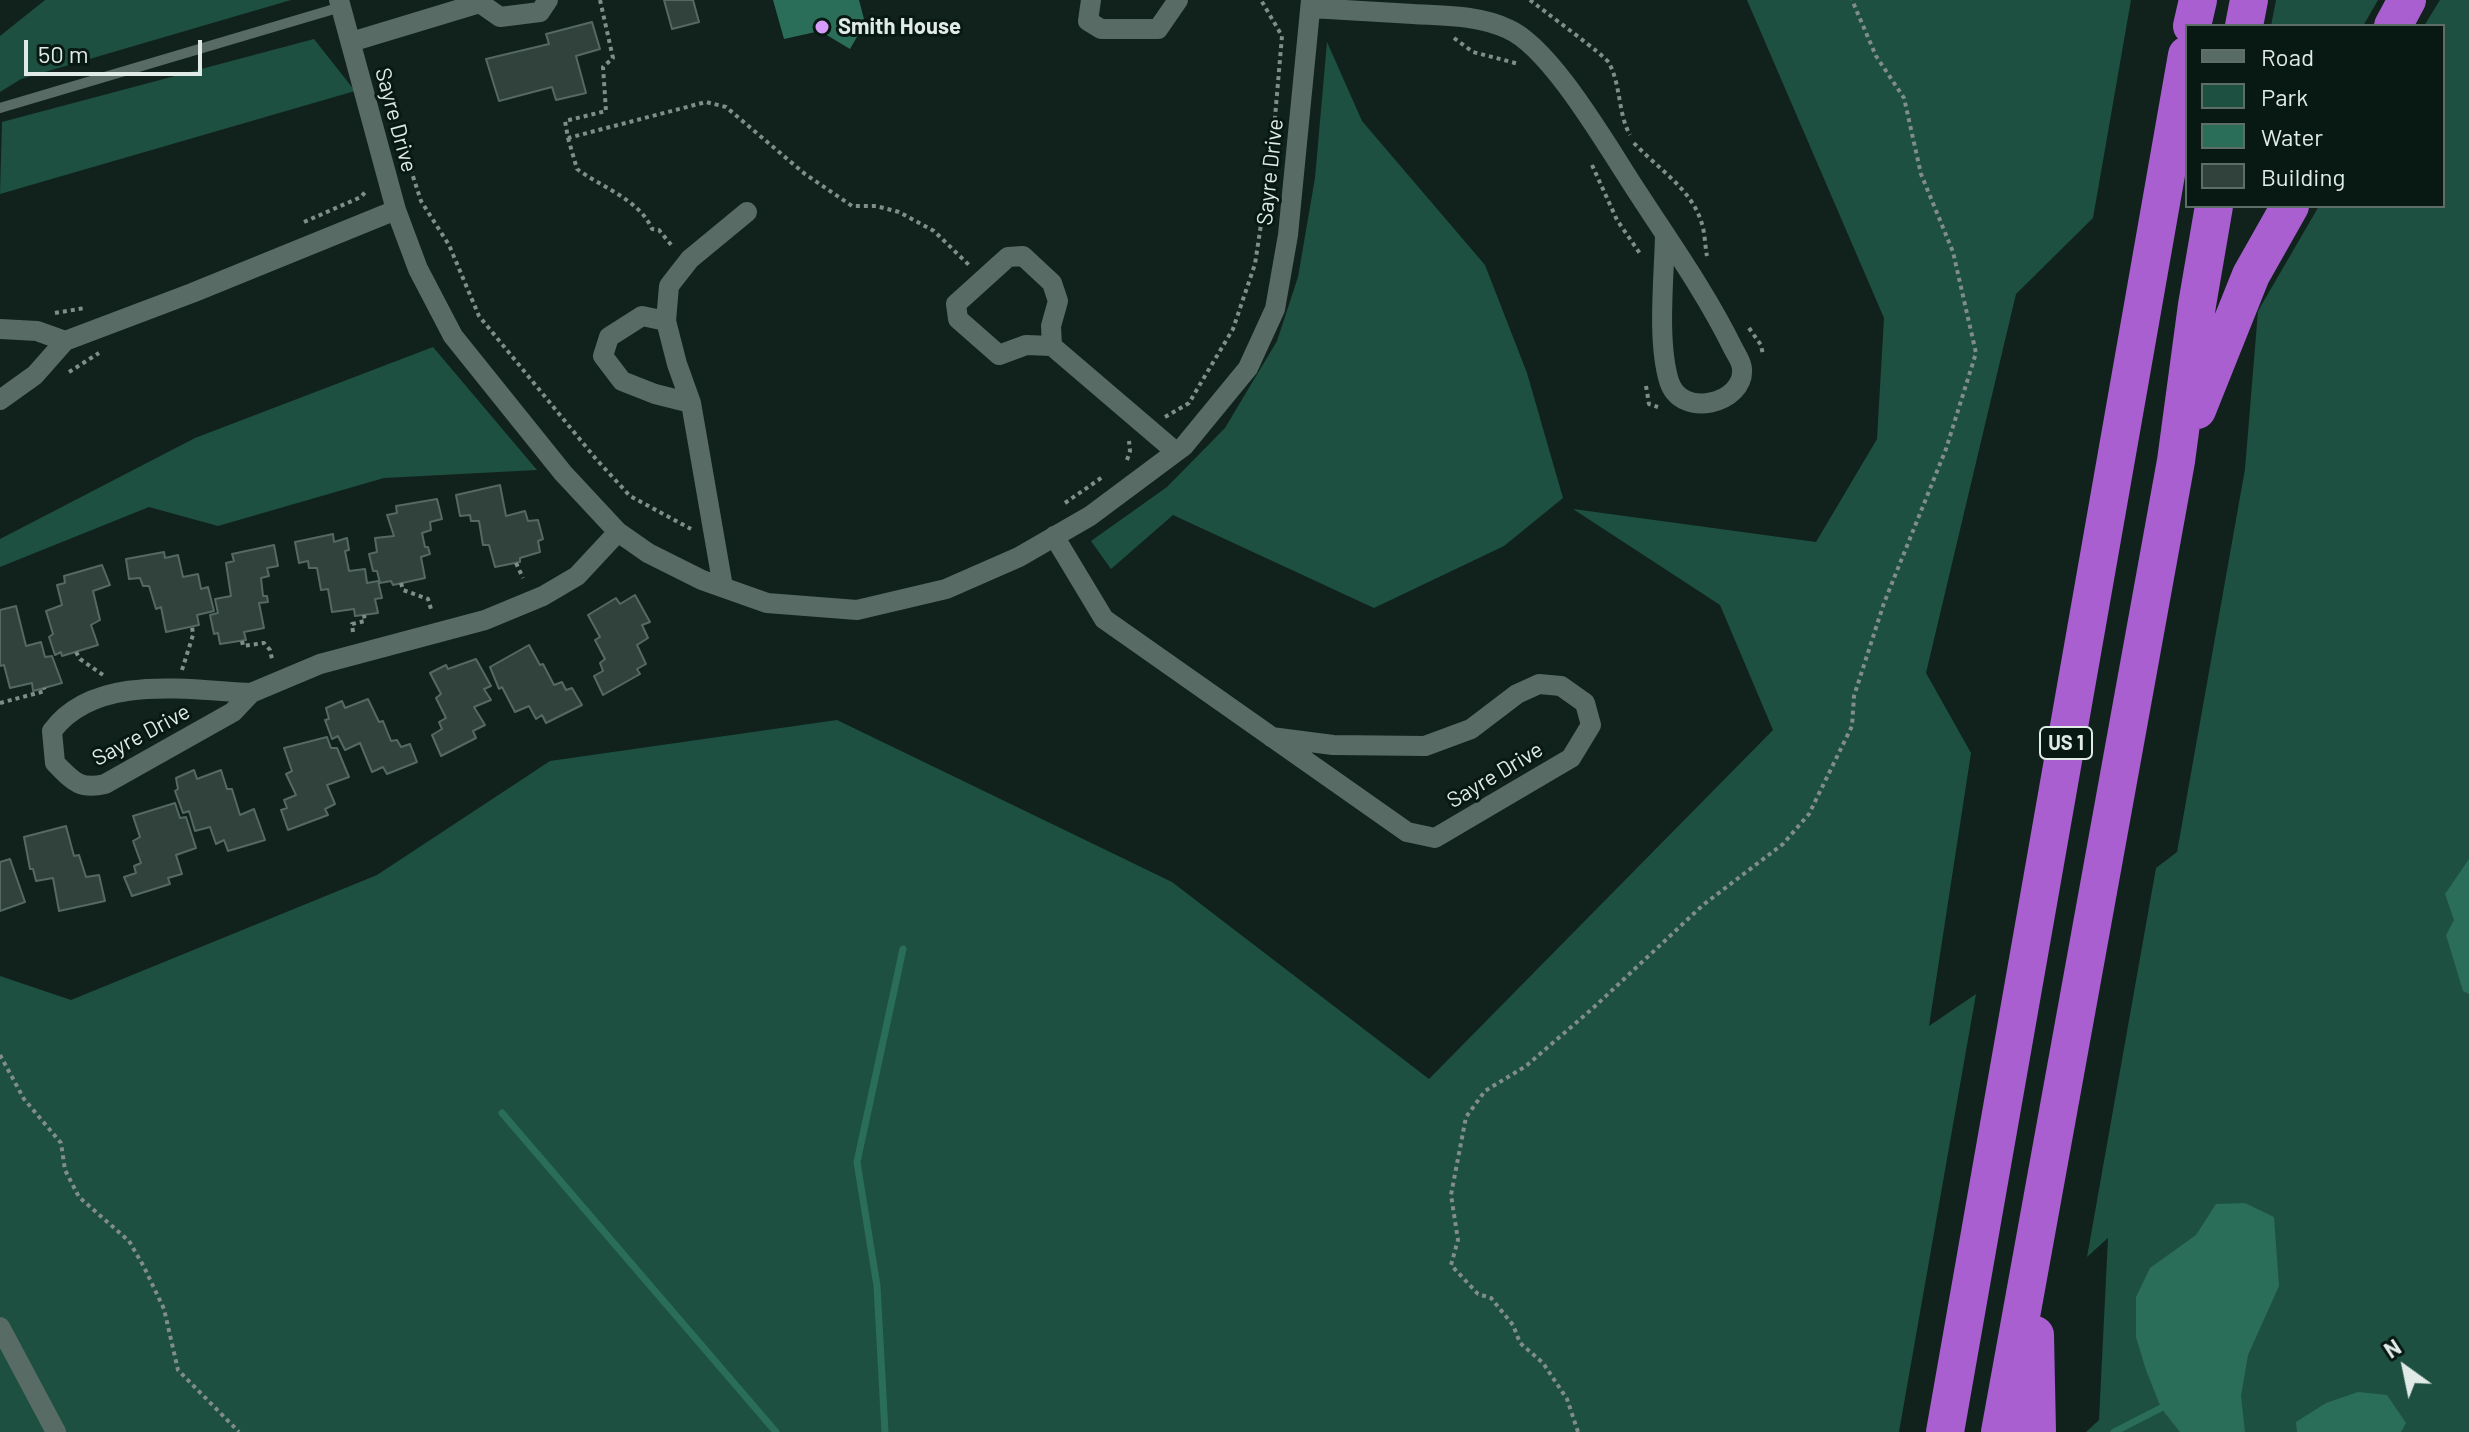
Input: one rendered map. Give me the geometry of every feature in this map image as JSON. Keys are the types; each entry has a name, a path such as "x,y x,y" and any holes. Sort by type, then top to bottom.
{"highway":[{"path":"2188,0 2190,24"},
{"path":"2191,24 2198,0"},
{"path":"2244,24 2249,0"},
{"path":"2394,24 2407,0"},
{"name":"US 1","path":"1945,1432 2185,66"},
{"name":"US 1","path":"2000,1432 2176,461 2214,208"},
{"path":"2176,461 2251,275 2289,208"},
{"path":"2033,1253 2037,1432"}],"street":[{"path":"351,42 480,2 500,17 540,12 548,0"},
{"path":"1091,0 1088,21 1101,29 1158,29 1178,0"},
{"name":"Sayre Drive","path":"340,4 396,210 418,269 453,336 563,473 618,532 648,553 767,603 857,610 946,589 1019,557 1090,516 1184,446 1248,368 1275,309 1288,235 1311,4 1469,17 1508,29 1528,41 1582,108 1665,236 1718,318 1743,367 1742,378 1736,388 1713,403 1693,404 1681,399 1668,379 1663,333 1665,236"},
{"path":"0,400 35,375 65,341 396,210"},
{"path":"723,587 691,403 666,321 669,286 690,259 747,212"},
{"path":"1052,346 1051,326 1058,301 1052,283 1023,256 1008,257 956,304 958,319 999,355 1026,345 1052,346 1176,452"},
{"path":"666,321 642,316 609,337 603,356 622,381 691,403"},
{"path":"0,329 37,331 65,341"},
{"name":"Sayre Drive","path":"251,693 153,688 83,702 52,731 55,763 75,783 89,787 105,784 233,712 251,693 320,664 485,620 543,596 577,576 618,532"},
{"name":"Sayre Drive","path":"1054,536 1104,619 1271,737 1407,832 1435,838 1571,758 1591,725 1585,703 1561,686 1539,684 1517,694 1471,729 1425,746 1333,745 1271,737"},
{"path":"0,1327 56,1432"}],"lane":[{"path":"0,108 340,4"}],"path":[{"path":"600,0 613,58 603,67 606,111 565,121 568,138 706,102 726,107 805,174 852,206 876,206 899,212 934,231 975,270"},
{"path":"1125,464 1130,451 1128,438 1152,412 1166,417 1189,403 1233,329 1255,264 1272,152 1282,36 1261,0"},
{"path":"1530,0 1609,61 1620,92 1625,128 1635,144 1682,189 1693,204 1702,224 1709,268"},
{"path":"1578,1432 1567,1399 1543,1363 1520,1343 1513,1325 1491,1298 1478,1294 1451,1265 1458,1240 1451,1195 1466,1117 1485,1091 1526,1066 1703,905 1783,844 1809,814 1852,726 1854,696 1884,603 1946,449 1976,353 1953,252 1921,174 1904,98 1876,56 1852,0"},
{"path":"1442,35 1454,38 1473,52 1520,64 1528,72"},
{"path":"1586,154 1617,220 1643,259"},
{"path":"406,158 421,201 449,245 479,316 508,353 630,496 716,543"},
{"path":"43,314 87,308"},
{"path":"1744,321 1761,345 1765,364"},
{"path":"1646,384 1649,404"},
{"path":"1059,507 1115,470"},
{"path":"516,563 523,578"},
{"path":"401,583 403,590 428,599 431,609"},
{"path":"354,635 352,624 365,621 364,615"},
{"path":"182,672 193,635 192,626"},
{"path":"242,641 243,646 264,643 272,659"},
{"path":"76,652 105,681"},
{"path":"0,703 45,691 44,688"},
{"path":"0,1055 24,1099 61,1143 65,1170 79,1197 129,1241 144,1267 164,1309 178,1370 239,1432"}],"green space":[{"path":"45,0 291,0 21,79 0,92 0,36"},
{"path":"1747,0 2131,0 2093,218 2016,294 1926,673 1971,753 1929,1026 1976,994 1899,1432 0,1432 0,976 71,1000 377,875 550,761 837,720 1172,882 1429,1079 1773,730 1720,605 1573,509 1816,542 1877,439 1884,318"},
{"path":"2276,0 2378,0 2364,24 2271,24"},
{"path":"2440,0 2469,0 2469,1432 2086,1432 2099,1420 2108,1238 2087,1257 2156,868 2177,852 2245,469 2258,311 2318,208 2445,208 2445,24 2425,24"},
{"path":"314,39 355,91 0,194 2,122"},
{"path":"1327,42 1362,121 1485,265 1527,373 1563,498 1504,546 1374,608 1173,515 1111,569 1091,541 1167,487 1225,428 1277,341 1298,277 1315,178"},
{"path":"433,347 537,470 384,478 218,526 149,507 0,567 0,539 195,438"}],"water":[{"name":"Smith House","path":"773,0 859,0 865,23 850,49 820,31 784,39"},
{"path":"2469,859 2469,994 2463,991 2446,935 2454,920 2445,894"},
{"path":"2245,1203 2274,1217 2279,1286 2248,1355 2241,1396 2245,1432 2180,1432 2161,1408 2146,1370 2136,1337 2136,1297 2150,1268 2196,1235 2216,1204"},
{"path":"2358,1392 2387,1395 2406,1423 2401,1432 2297,1432 2296,1422 2326,1403"}],"building":[{"path":"664,0 693,0 699,22 672,29"},
{"path":"592,22 600,49 576,56 586,93 556,100 552,87 499,101 486,59 549,44 546,34"},
{"path":"500,485 506,516 525,511 528,521 538,520 543,539 538,541 540,552 520,558 520,562 495,567 489,545 483,545 479,521 471,521 470,515 460,516 456,495"},
{"path":"437,499 442,519 430,522 431,530 422,533 430,554 421,557 425,578 393,585 391,581 380,583 369,554 377,552 375,538 394,536 387,515 397,513 396,506"},
{"path":"333,534 334,542 347,538 349,550 345,551 349,571 365,569 367,583 378,581 382,598 375,599 378,613 355,616 354,609 332,612 328,589 321,590 317,568 309,568 308,561 299,563 295,542"},
{"path":"274,545 278,566 267,568 269,576 261,578 263,596 267,596 268,602 259,603 264,628 244,632 246,640 220,644 218,633 214,634 210,615 218,613 215,599 231,596 226,563 234,561 232,554"},
{"path":"164,552 165,558 178,555 183,577 198,574 201,589 208,587 214,611 197,615 199,625 166,632 161,607 156,609 149,586 143,586 140,578 129,579 126,559"},
{"path":"102,565 110,585 93,591 100,620 91,625 98,645 62,656 61,652 55,655 46,611 62,605 57,585 65,583 64,576"},
{"path":"635,595 650,622 642,625 648,638 637,645 646,664 637,669 640,674 603,695 594,676 603,671 600,663 605,659 595,640 600,637 588,615 616,598 620,604"},
{"path":"16,606 26,646 41,642 45,657 52,656 62,683 33,691 32,683 10,688 4,665 0,666 0,610"},
{"path":"529,645 554,685 562,682 566,690 572,688 582,705 546,723 542,715 536,719 529,706 515,712 502,687 499,689 490,667"},
{"path":"476,659 491,686 484,689 491,700 474,707 485,725 473,731 476,738 441,756 432,735 442,729 439,722 446,718 436,698 441,694 430,673 446,665 448,669"},
{"path":"368,699 379,722 383,721 391,741 397,740 401,747 410,744 417,762 387,774 383,767 372,772 360,743 345,750 338,736 332,739 325,720 329,719 326,708 342,701 345,708"},
{"path":"327,737 331,748 337,748 349,777 327,785 335,804 325,809 328,815 288,830 281,810 287,808 284,800 296,795 286,774 292,771 284,748"},
{"path":"194,770 197,779 221,770 227,789 232,789 240,815 254,809 265,840 228,851 224,840 216,844 210,827 195,831 189,811 183,813 175,791 178,789 176,778"},
{"path":"175,803 180,818 186,817 196,848 176,855 182,874 168,878 170,884 132,896 124,877 136,873 134,866 141,863 133,841 140,837 133,816"},
{"path":"66,826 74,856 79,855 86,877 99,875 105,901 59,911 53,878 36,881 33,869 30,869 24,837"},
{"path":"10,859 25,902 0,911 0,862"}],"waterway":[{"path":"885,1432 877,1286 857,1162 903,949"},
{"path":"502,1113 776,1432"},
{"path":"2114,1432 2161,1408"}],"place":[{"name":"Smith House","path":"822,27"}]}
